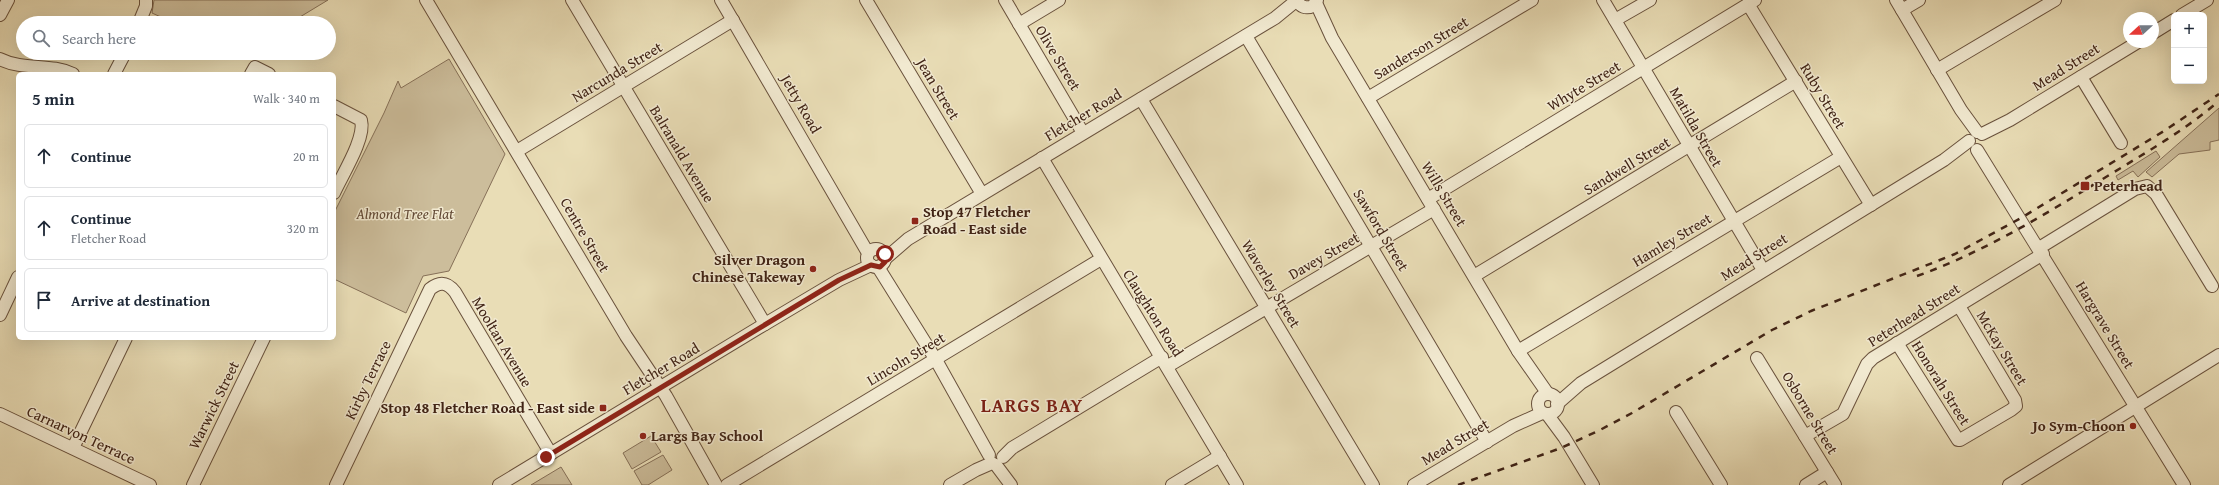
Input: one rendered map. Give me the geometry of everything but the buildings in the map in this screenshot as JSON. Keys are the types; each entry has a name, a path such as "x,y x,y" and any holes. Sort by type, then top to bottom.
{"street":[{"path":"0,15 8,0"},
{"path":"142,16 146,6 146,0"},
{"name":"Centre Street","path":"426,0 626,336 659,389 666,396 716,485"},
{"name":"Balranald Avenue","path":"572,0 765,324"},
{"name":"Jetty Road","path":"721,0 853,223 876,258 895,294 981,437 996,457"},
{"name":"Jean Street","path":"866,0 982,194"},
{"name":"Olive Street","path":"1005,0 1083,133"},
{"path":"1019,24 1059,0"},
{"name":"Sanderson Street","path":"1368,98 1532,0"},
{"name":"Matilda Street","path":"1603,0 1763,270"},
{"path":"1615,20 1650,0"},
{"path":"1899,5 1919,0"},
{"path":"1937,70 2055,0"},
{"path":"2186,8 2207,0"},
{"name":"Whyte Street","path":"1431,204 1752,2"},
{"name":"Ruby Street","path":"1752,2 1796,81 1871,205"},
{"name":"Fletcher Road","path":"499,485 765,324 908,240 1083,133 1276,18 1306,3"},
{"name":"Wills Street","path":"1306,3 1332,38 1528,366 1564,437 1593,485"},
{"name":"Hargrave Street","path":"1899,5 1961,110 1999,183 2184,485"},
{"name":"Narcunda Street","path":"517,151 733,20"},
{"path":"2159,29 2171,22"},
{"name":"Sawford Street","path":"1246,36 1487,442"},
{"name":"Mead Street","path":"1414,485 1487,442 1763,270 2128,48"},
{"path":"0,59 19,66 62,69 69,72"},
{"path":"115,72 121,60"},
{"path":"2081,76 2121,143"},
{"name":"Sandwell Street","path":"1474,276 1796,81"},
{"name":"Waverley Street","path":"1141,99 1373,485"},
{"path":"336,107 361,120 363,126 361,137 336,189"},
{"name":"Hamley Street","path":"1518,351 1842,157"},
{"name":"Claughton Road","path":"1042,158 1237,485"},
{"name":"Peterhead Street","path":"1805,436 1843,414 1867,364 1897,343 1959,306 2135,189 2147,186 2156,194 2212,286"},
{"name":"Davey Street","path":"996,457 1165,362 1267,308 1372,246 1431,204"},
{"name":"Lincoln Street","path":"727,485 1101,259"},
{"path":"0,315 16,281"},
{"name":"Mooltan Avenue","path":"430,289 438,283 445,284 454,292 551,454"},
{"name":"Kirby Terrace","path":"336,485 430,289"},
{"name":"McKay Street","path":"1958,440 1966,437 2016,406 2015,400 1959,306"},
{"path":"73,448 125,340"},
{"name":"Warwick Street","path":"193,485 263,340"},
{"name":"Honorah Street","path":"1897,343 1958,440"},
{"path":"2009,485 2028,480 2135,405 2219,355"},
{"name":"Osborne Street","path":"1757,358 1835,485"},
{"path":"1676,412 1721,485"},
{"name":"Carnarvon Terrace","path":"0,414 150,485"},
{"path":"1172,485 1220,456"},
{"path":"950,485 996,457 1008,480"},
{"path":"1806,485 1827,472"}],"green space":[{"path":"154,0 328,0 302,16 159,16 152,13"},
{"name":"Almond Tree Flat","path":"449,59 505,154 449,271 423,276 406,313 336,280 336,209 384,113 398,81 401,88"},
{"path":"2219,108 2219,140 2210,142 2210,150 2179,154 2152,177 2146,172"},
{"path":"2156,151 2160,157 2138,177 2133,171 2118,180 2116,176"},
{"path":"651,436 661,452 632,469 623,453"},
{"path":"663,455 672,470 648,485 642,485 634,471"},
{"path":"561,467 572,485 531,485"}],"railway":[{"path":"1458,485 1561,448 1600,430 1632,413 1772,330 1811,311 1955,254 2021,218 2164,131 2219,94"},
{"path":"1917,276 1991,244 2037,218 2164,141 2206,112 2219,101"}],"place":[{"name":"Peterhead","path":"2085,186"},
{"name":"Stop 47 Fletcher Road - East side","path":"915,221"},
{"name":"Silver Dragon Chinese Takeway","path":"813,269"},
{"name":"Stop 48 Fletcher Road - East side","path":"603,408"},
{"name":"Jo Sym-Choon","path":"2133,426"},
{"name":"Largs Bay School","path":"643,436"}],"district":[{"name":"LARGS BAY","path":"1032,405"}],"route":[{"path":"546,457 839,280 871,265 880,267 885,262 885,254"}]}
